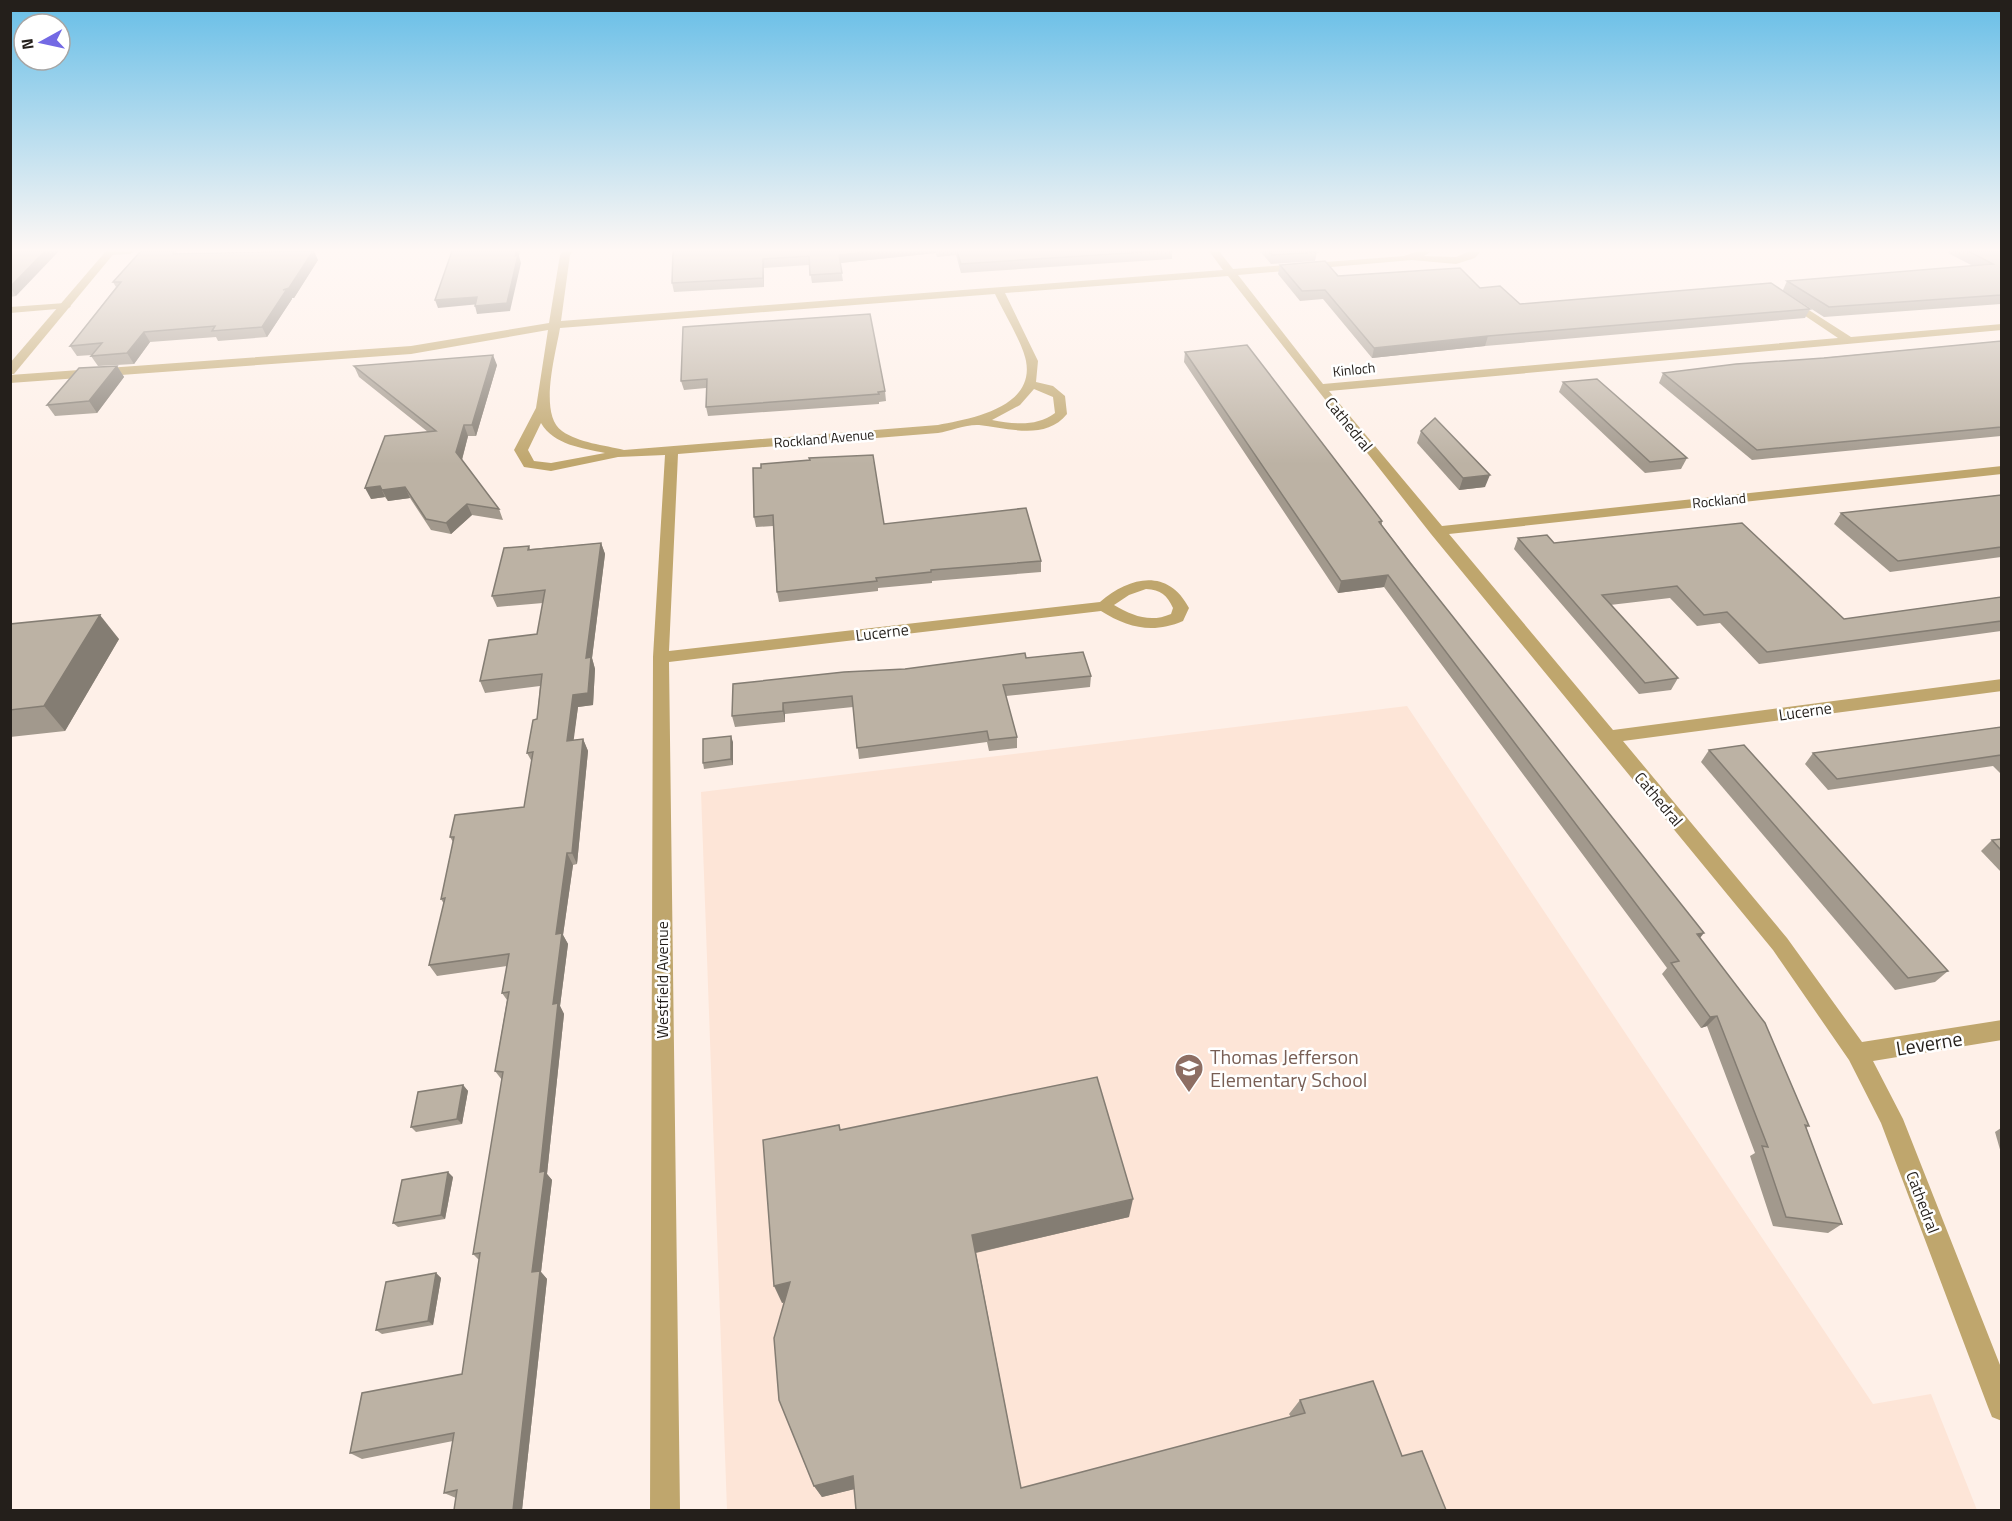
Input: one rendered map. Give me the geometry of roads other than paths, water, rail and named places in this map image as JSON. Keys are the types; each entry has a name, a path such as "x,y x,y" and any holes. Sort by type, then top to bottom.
{"street":[{"path":"10,371 51,322"},
{"path":"542,408 554,322"},
{"path":"10,379 411,350 554,325 594,322"},
{"path":"976,421 1006,426 1032,426 1055,420 1061,414 1059,396 1031,384 1034,373 1032,361 1014,322"},
{"name":"Cathedral","path":"1269,322 1437,531 1780,944 1822,1000 1857,1053 1891,1119 2001,1407"},
{"path":"1821,322 1847,339"},
{"name":"Kinloch","path":"1320,388 2001,327"},
{"name":"Rockland Avenue","path":"542,408 520,450 529,464 551,467 624,454 938,429 976,421 1000,412 1018,400 1031,384"},
{"name":"Rockland Avenue","path":"542,408 548,424 571,441 624,454"},
{"name":"Westfield Avenue","path":"665,1510 661,657 672,450"},
{"name":"Rockland","path":"1437,531 2001,470"},
{"name":"Lucerne","path":"661,657 1104,606"},
{"name":"Lucerne","path":"1608,737 2001,685"},
{"name":"Leverne","path":"1857,1053 2001,1030"}],"place":[{"name":"Thomas Jefferson Elementary School","path":"1189,1094"}]}
